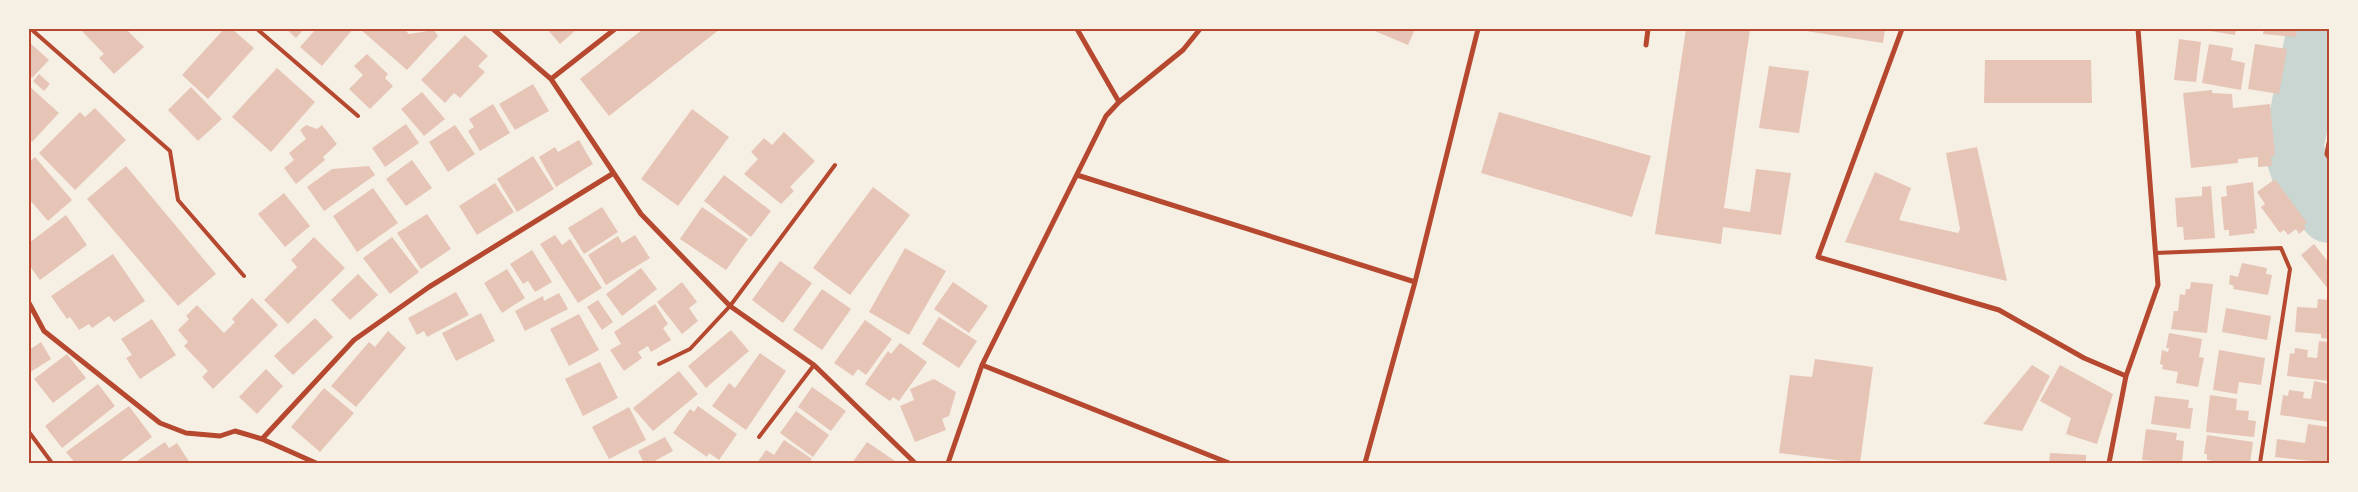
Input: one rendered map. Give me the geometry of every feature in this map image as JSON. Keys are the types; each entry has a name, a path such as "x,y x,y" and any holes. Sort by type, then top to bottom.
{"street":[{"path":"493,29 551,79 612,174 641,214 730,306 814,365 915,463"},
{"path":"551,79 615,29"},
{"path":"1077,29 1119,102"},
{"path":"948,463 982,365 1106,116 1119,102 1183,50 1200,29"},
{"path":"1365,463 1414,282 1478,29"},
{"path":"1646,46 1648,29"},
{"path":"1902,29 1818,257 1998,310 2084,358 2126,376"},
{"path":"2109,463 2126,376 2158,285 2138,29"},
{"path":"2329,143 2327,154 2329,157"},
{"path":"262,439 354,340 429,287 612,174"},
{"path":"1077,175 1414,282"},
{"path":"29,303 31,315 44,332 160,422 186,433 220,436 235,431 262,439 316,463"},
{"path":"982,365 1229,463"}],"lane":[{"path":"31,29 170,151 178,200 244,276"},
{"path":"257,29 358,116"},
{"path":"659,364 690,349 730,306 835,165"},
{"path":"2155,253 2282,248 2290,269 2260,463"},
{"path":"759,437 814,365"},
{"path":"29,432 52,463"}],"building":[{"path":"80,29 126,29 144,47 114,74 99,58 104,54"},
{"path":"224,29 232,29 254,48 208,99 182,75"},
{"path":"286,29 304,29 296,38"},
{"path":"316,29 353,29 322,66 300,47"},
{"path":"360,29 404,29 409,34 434,30 438,36 407,70"},
{"path":"547,29 577,29 560,44"},
{"path":"643,29 720,29 609,116 580,79"},
{"path":"1370,29 1415,29 1408,45"},
{"path":"1686,29 1750,29 1724,208 1750,212 1756,169 1791,173 1781,235 1723,227 1721,244 1655,234"},
{"path":"1793,29 1885,29 1883,43"},
{"path":"2198,29 2236,29 2235,35"},
{"path":"2264,29 2297,29 2296,37 2263,34"},
{"path":"465,35 488,56 478,66 485,72 460,98 454,93 445,103 421,80"},
{"path":"2179,39 2201,42 2196,82 2174,80"},
{"path":"29,42 49,60 32,78 29,75"},
{"path":"2209,44 2233,48 2231,60 2245,63 2241,90 2202,83"},
{"path":"2255,44 2287,49 2279,94 2248,89"},
{"path":"367,54 388,74 385,78 393,86 370,109 349,89 363,75 354,66"},
{"path":"1985,60 2091,60 2092,103 1984,103"},
{"path":"1769,66 1809,71 1799,133 1759,128"},
{"path":"277,68 315,102 271,152 232,117"},
{"path":"39,74 50,84 44,91 33,81"},
{"path":"533,84 549,111 515,130 499,104"},
{"path":"29,86 59,113 32,142 29,138"},
{"path":"191,87 222,119 198,141 168,110"},
{"path":"2212,90 2212,93 2232,94 2233,108 2270,104 2275,155 2271,156 2272,166 2258,167 2258,157 2238,159 2238,163 2191,168 2183,93"},
{"path":"422,92 445,119 424,136 401,109"},
{"path":"493,104 510,133 480,151 468,131 474,127 469,119"},
{"path":"95,108 126,140 75,190 39,153 80,112 85,117"},
{"path":"692,109 729,137 678,206 641,179"},
{"path":"1499,112 1651,156 1632,217 1481,173"},
{"path":"406,124 419,143 385,167 372,148"},
{"path":"306,125 317,129 322,125 337,144 323,157 325,160 296,184 284,168 294,160 289,153 306,139 300,130"},
{"path":"455,125 475,154 448,172 429,142"},
{"path":"784,132 815,161 790,187 794,191 781,204 744,174 758,159 751,152 764,138 772,145"},
{"path":"579,140 593,164 556,187 539,157 555,147 558,152"},
{"path":"1977,147 2007,281 1845,242 1875,172 1911,188 1899,220 1958,233 1960,229 1946,153"},
{"path":"533,156 554,189 517,212 497,179"},
{"path":"35,157 72,200 48,221 29,199 29,162"},
{"path":"412,160 432,188 406,206 386,179"},
{"path":"126,166 216,274 178,306 87,199"},
{"path":"369,166 375,175 324,211 307,187 332,169"},
{"path":"724,175 771,211 751,237 704,201"},
{"path":"2275,179 2307,223 2304,225 2306,228 2299,234 2296,229 2288,235 2284,230 2280,233 2261,207 2265,204 2257,192"},
{"path":"2253,182 2257,229 2254,229 2255,233 2229,236 2229,230 2224,230 2221,197 2227,196 2226,186"},
{"path":"495,183 514,212 477,235 459,206"},
{"path":"2211,186 2215,238 2184,240 2183,227 2177,227 2175,198 2202,196 2202,187"},
{"path":"873,187 910,215 850,295 813,268"},
{"path":"373,188 398,223 357,252 333,216"},
{"path":"284,193 310,226 285,247 258,214"},
{"path":"602,207 618,232 584,254 568,228"},
{"path":"702,207 748,239 726,270 680,239"},
{"path":"427,214 451,249 421,269 397,233"},
{"path":"66,215 87,245 40,280 29,265 29,243"},
{"path":"555,235 562,245 570,239 602,288 578,303 540,244"},
{"path":"635,235 650,258 606,285 588,255 618,236 622,243"},
{"path":"314,237 345,268 288,324 264,300 297,267 291,260"},
{"path":"392,237 419,272 390,294 363,258"},
{"path":"2314,244 2329,263 2329,290 2301,255"},
{"path":"905,248 946,271 909,335 869,312"},
{"path":"532,250 552,282 535,292 528,281 523,284 510,264"},
{"path":"113,254 145,301 114,322 109,316 92,328 89,324 79,330 70,317 67,319 51,296"},
{"path":"780,261 812,283 783,323 752,300"},
{"path":"2242,263 2267,268 2266,274 2272,275 2268,295 2233,289 2234,286 2229,284 2230,275 2238,277"},
{"path":"641,268 657,289 622,316 606,294"},
{"path":"507,269 525,298 502,313 484,283"},
{"path":"358,274 378,295 350,320 331,300"},
{"path":"682,282 697,302 689,308 698,321 682,334 657,302"},
{"path":"953,282 988,306 969,333 934,309"},
{"path":"2191,282 2213,284 2207,333 2171,329 2174,311 2178,311 2180,294 2185,295 2186,289 2190,289"},
{"path":"822,289 851,309 822,350 793,330"},
{"path":"456,292 469,315 427,337 424,331 417,335 408,318"},
{"path":"559,293 568,309 525,331 515,311 543,296 544,301"},
{"path":"252,298 278,325 213,389 202,377 208,371 184,346 188,342 178,330 189,319 186,316 197,305 224,333 235,322 232,319"},
{"path":"2318,299 2329,300 2329,339 2321,338 2321,334 2295,332 2297,307 2317,308"},
{"path":"598,300 613,322 602,330 587,307"},
{"path":"655,304 668,324 663,328 671,340 651,352 648,346 638,352 642,358 624,371 610,350 621,344 614,332"},
{"path":"2226,308 2271,316 2267,340 2222,332"},
{"path":"481,313 495,341 456,361 442,333"},
{"path":"579,314 599,350 569,366 550,329"},
{"path":"939,317 977,341 959,368 922,344"},
{"path":"315,318 333,337 293,375 274,356"},
{"path":"152,319 176,355 140,379 126,358 132,355 121,339"},
{"path":"865,320 892,339 866,375 858,369 853,376 834,363"},
{"path":"731,330 749,351 706,388 688,366"},
{"path":"388,331 406,348 356,407 331,386 369,342 375,347"},
{"path":"2169,333 2202,339 2199,357 2204,358 2198,387 2176,383 2178,372 2162,369 2163,365 2160,364 2162,350 2168,352 2169,348 2166,348"},
{"path":"2319,341 2329,342 2329,381 2287,376 2290,353 2294,354 2295,348 2308,350 2307,357 2317,358"},
{"path":"41,342 51,359 29,373 29,350"},
{"path":"900,343 927,362 899,401 893,397 890,401 865,384 888,351 891,354"},
{"path":"2219,350 2265,358 2261,385 2239,382 2237,394 2213,390"},
{"path":"760,353 786,371 746,430 712,406 729,383 735,388"},
{"path":"67,354 86,378 53,403 34,379"},
{"path":"1815,359 1873,367 1860,463 1779,453 1790,375 1812,377"},
{"path":"600,362 618,398 583,416 565,379"},
{"path":"2032,365 2050,376 2022,431 1983,424"},
{"path":"2060,365 2113,394 2097,444 2066,434 2071,418 2040,401"},
{"path":"266,369 283,386 257,414 239,397"},
{"path":"679,371 698,394 653,431 633,408"},
{"path":"934,379 956,392 949,416 942,419 946,430 915,442 900,406 914,400 910,389"},
{"path":"2314,381 2329,384 2329,422 2280,415 2283,395 2288,396 2289,390 2304,392 2303,398 2311,399"},
{"path":"98,384 115,406 62,448 45,426"},
{"path":"812,387 846,411 831,431 798,407"},
{"path":"324,388 354,413 320,452 291,427"},
{"path":"2210,395 2237,399 2236,410 2249,411 2248,420 2256,421 2254,437 2206,432"},
{"path":"2155,396 2189,400 2188,408 2193,408 2190,429 2151,424"},
{"path":"129,406 152,437 118,463 75,463 66,452"},
{"path":"698,406 737,434 719,460 709,453 707,457 673,433 690,409 694,412"},
{"path":"629,407 646,440 609,459 592,427"},
{"path":"796,411 829,435 813,457 780,433"},
{"path":"2308,424 2329,427 2329,463 2275,457 2277,439 2305,443"},
{"path":"2146,429 2177,433 2176,440 2184,441 2182,463 2142,460"},
{"path":"2207,435 2253,442 2250,463 2213,463 2213,461 2207,460 2207,454 2204,454"},
{"path":"665,437 673,451 651,463 644,463 638,451"},
{"path":"784,440 812,459 809,463 757,463 766,450 774,455"},
{"path":"165,442 169,448 177,443 190,463 134,463"},
{"path":"867,442 898,463 852,463"},
{"path":"2050,453 2086,455 2086,463 2049,463"}],"waterway":[{"path":"2317,29 2293,148 2303,177 2329,213"}]}
